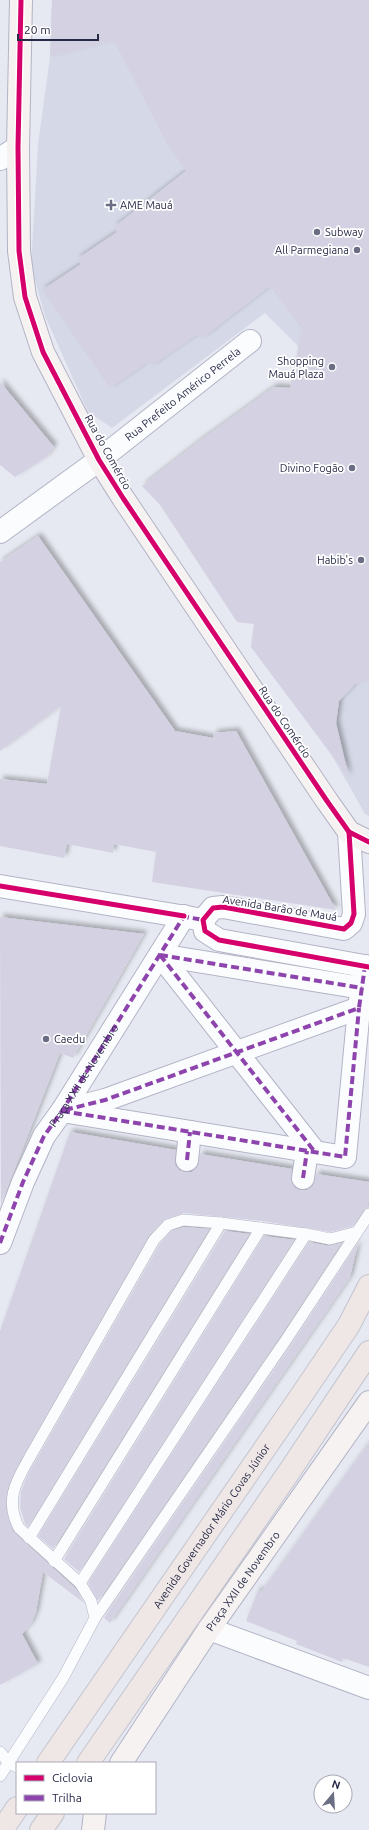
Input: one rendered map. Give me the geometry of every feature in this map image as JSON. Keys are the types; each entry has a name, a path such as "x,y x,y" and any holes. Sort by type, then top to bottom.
{"main road":[{"name":"Avenida Governador Mário Covas Júnior","path":"49,1762 349,1325 369,1286"},
{"path":"89,1762 350,1382 369,1352"},
{"path":"2,1830 16,1809"},
{"path":"41,1830 52,1814"}],"street":[{"name":"Rua do Comércio","path":"21,0 18,146 19,251 25,297 43,352 99,460 131,512 349,832 369,842"},
{"path":"0,159 18,146"},
{"name":"Rua Prefeito Américo Perrela","path":"0,532 99,460 250,341"},
{"name":"Avenida Barão de Mauá","path":"193,918 213,908 223,907 344,928 351,923 354,914 349,832"},
{"path":"0,886 193,918 205,932 219,940 367,966 360,998 345,1157 62,1111"},
{"name":"Praça XXII de Novembro","path":"0,1243 23,1182 44,1136 62,1111 160,955 193,918"},
{"path":"160,955 360,998"},
{"path":"160,955 311,1151"},
{"path":"62,1111 105,1100 236,1053 360,998"},
{"path":"187,1160 190,1132"},
{"path":"304,1178 311,1151"},
{"name":"Praça XXII de Novembro","path":"121,1762 210,1629 369,1402"},
{"path":"210,1629 369,1688"},
{"path":"93,1830 95,1814"}],"lane":[{"path":"0,1776 13,1765 63,1678 95,1618 286,1340 369,1214"},
{"path":"95,1618 91,1601 80,1583 19,1528 13,1517 11,1498 19,1477 154,1240 168,1225 183,1220 261,1228 330,1239 357,1232"},
{"path":"29,1538 221,1223"},
{"path":"54,1561 261,1228"},
{"path":"80,1583 306,1234"},
{"path":"0,1752 13,1765"}],"shaded area":[{"name":"Shopping Mauá Plaza","path":"52,0 369,0 369,816 365,814 331,754 251,647 290,388 299,347 265,313 112,428 88,412 45,316 31,266 38,144 50,57"}],"building":[{"name":"Shopping Mauá Plaza","path":"52,0 369,0 369,680 355,684 339,701 336,723 349,778 251,647 254,624 237,622 160,505 142,486 198,442 274,387 290,388 302,329 270,286 201,339 198,334 151,366 148,362 110,388 42,290 81,264 77,259 117,232 114,227 186,171 168,146 114,41 50,57"},
{"path":"0,382 54,447 46,457 15,477 0,465"},
{"path":"38,536 175,731 213,738 214,733 236,731 336,910 152,882 156,852 114,844 113,853 67,844 64,858 0,846 0,779 47,784 61,706 0,751 0,562"},
{"name":"Caedu","path":"0,917 144,934 73,1058 60,1053 1,1204"},
{"path":"70,1132 176,1150 175,1165 179,1170 185,1172 192,1172 197,1168 200,1154 292,1169 292,1183 295,1188 301,1190 307,1190 313,1186 316,1174 369,1182 369,1201 367,1207 363,1210 353,1226 330,1232 262,1221 184,1213 165,1219 149,1235 20,1461 8,1488 6,1509 13,1531 75,1588 84,1603 43,1572 36,1612 31,1624 22,1634 38,1664 0,1685 0,1331"},
{"path":"184,1227 209,1229 28,1527 25,1524 20,1507 21,1492 27,1476 160,1244 172,1231"},
{"path":"225,1231 249,1234 53,1549 38,1536"},
{"path":"264,1236 294,1240 79,1572 64,1559"},
{"path":"309,1242 329,1246 341,1243 280,1336 98,1601 88,1583"},
{"path":"358,1243 350,1277 110,1623 104,1618 292,1344"},
{"path":"369,1442 369,1667 343,1658 342,1662 296,1644 297,1641 246,1621 258,1590 261,1592"}],"marked path":[{"path":"181,916 203,920"},
{"path":"0,1243 23,1182 44,1136 62,1111 184,916"},
{"path":"160,955 315,1152"},
{"path":"160,955 362,988"},
{"path":"65,1110 105,1100 359,1008 365,966"},
{"path":"62,1111 345,1157 359,1008"},
{"path":"187,1160 190,1132"},
{"path":"303,1178 307,1151"}],"cycle path":[{"path":"21,0 18,147 19,251 25,297 43,352 99,460 123,498 349,832 369,842"},
{"path":"349,832 354,914 351,923 344,929 223,907 213,908 203,920 205,931 219,940 369,967"},
{"path":"0,886 184,916"}],"place":[{"name":"AME Mauá","path":"111,205"},
{"name":"Subway","path":"317,232"},
{"name":"All Parmegiana","path":"357,250"},
{"name":"Shopping Mauá Plaza","path":"332,367"},
{"name":"Divino Fogão","path":"352,468"},
{"name":"Habib's","path":"361,560"},
{"name":"Caedu","path":"46,1039"}]}
